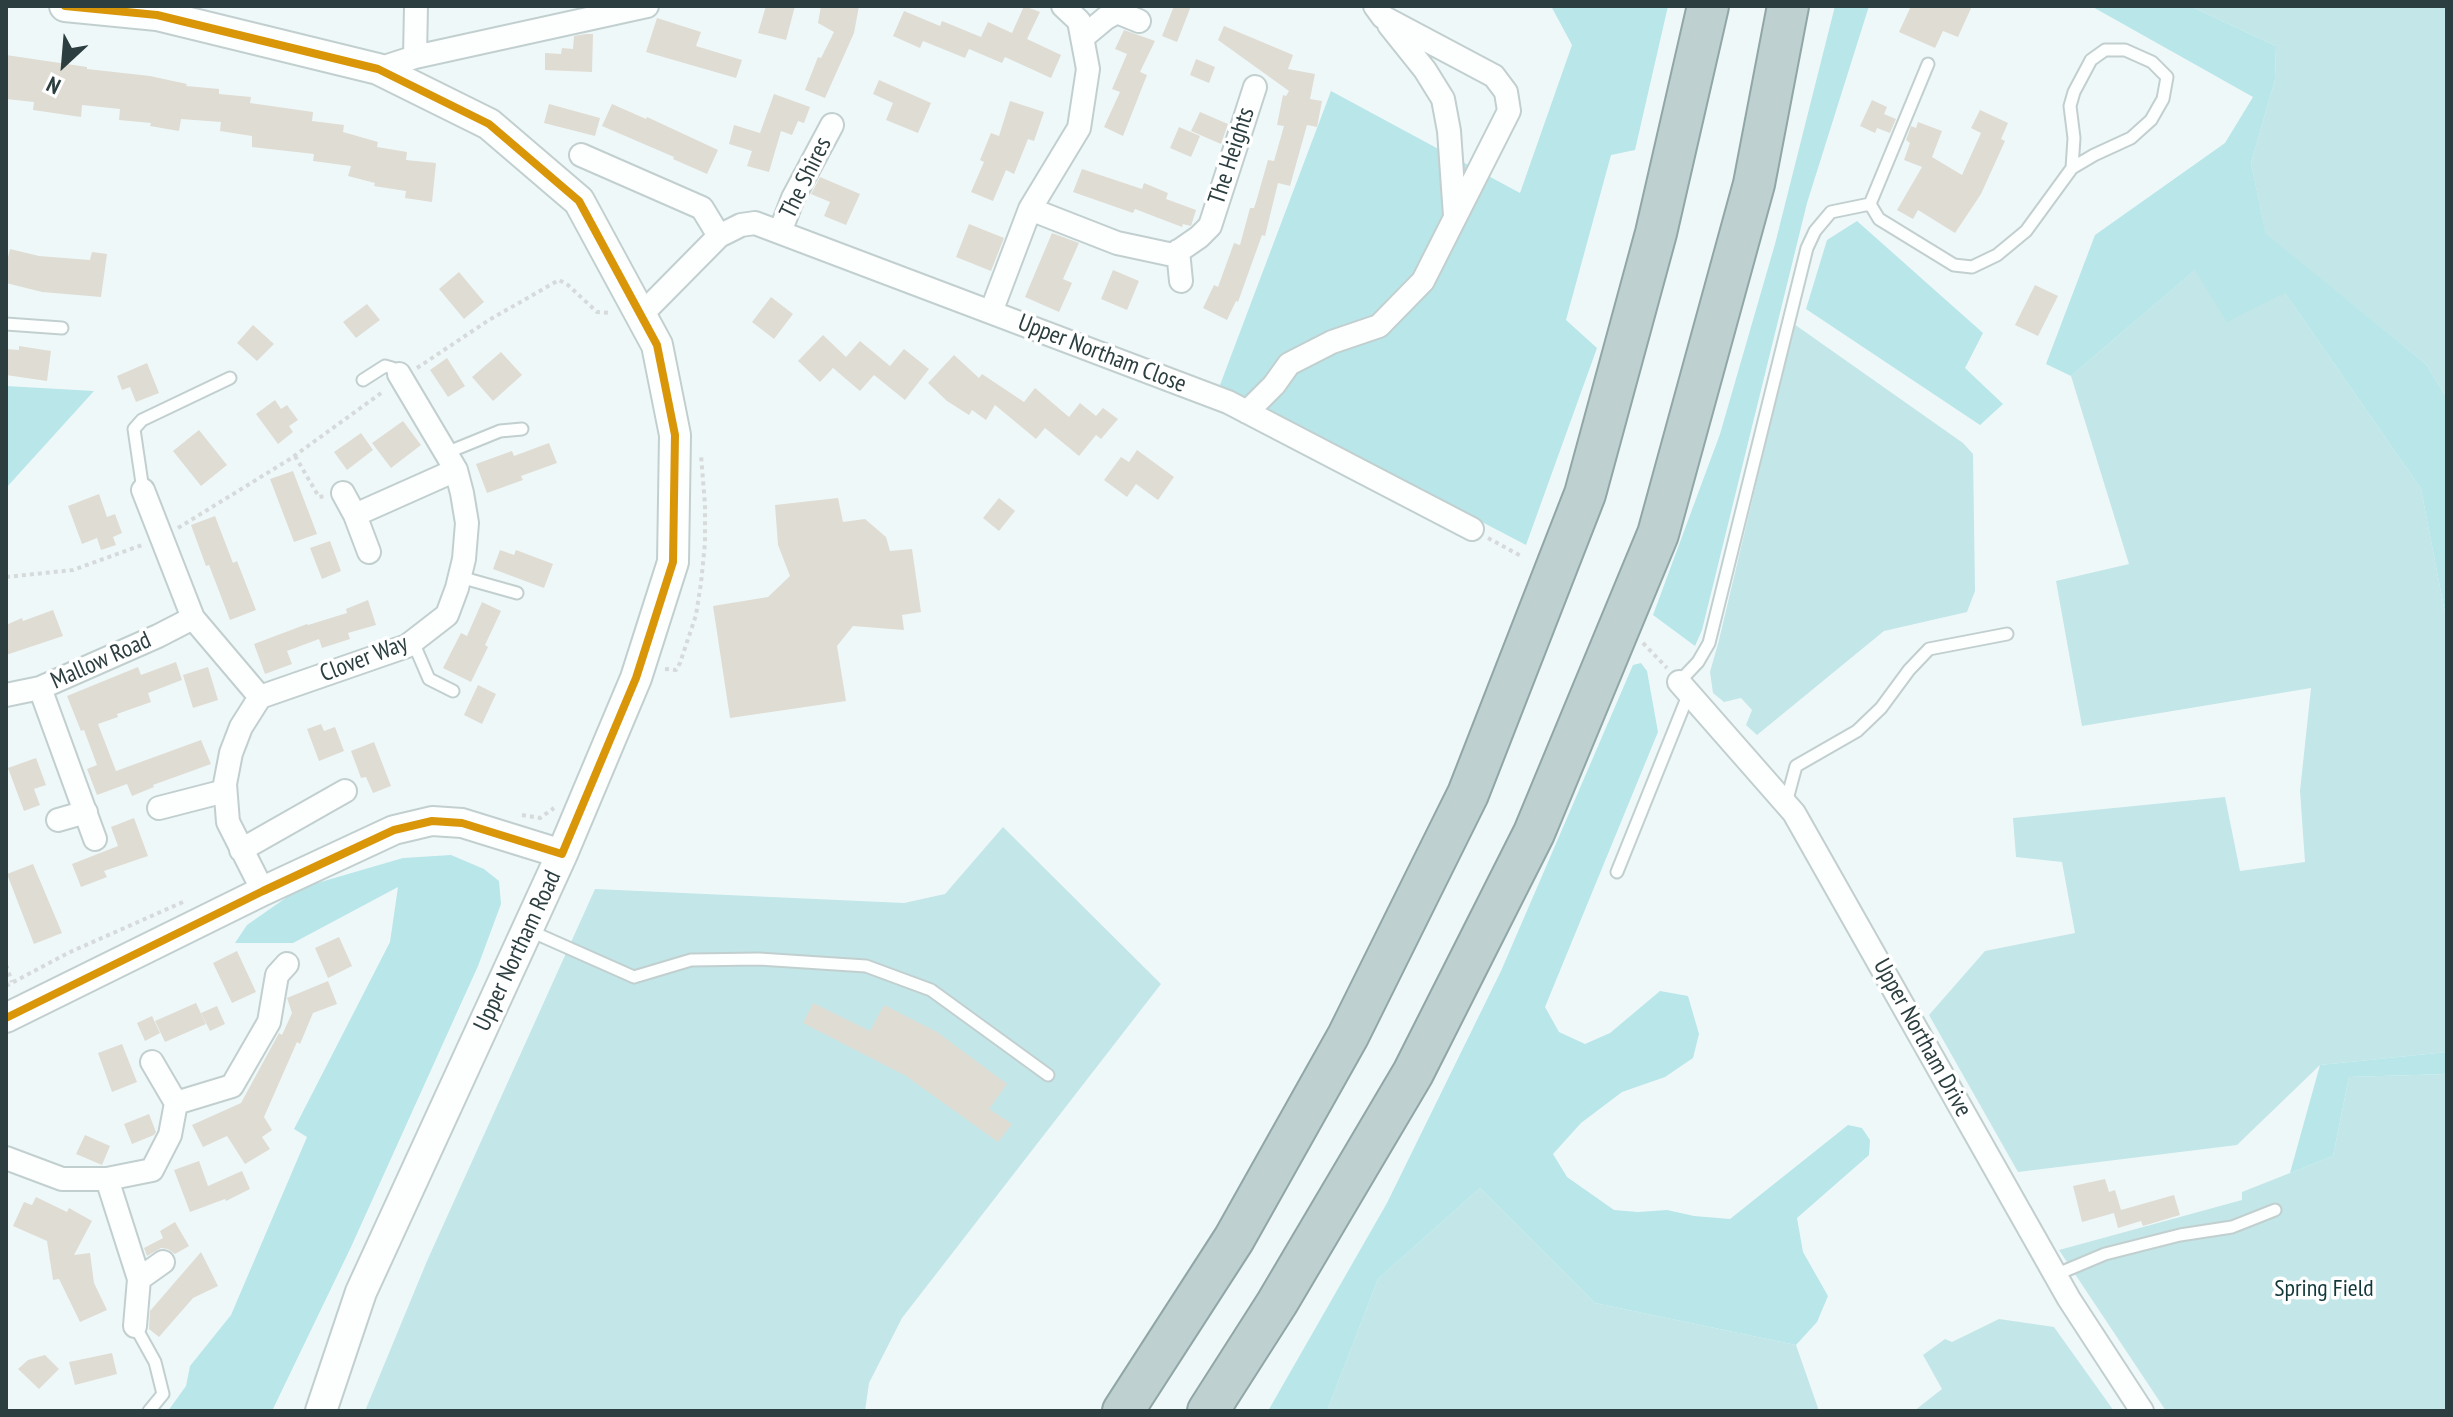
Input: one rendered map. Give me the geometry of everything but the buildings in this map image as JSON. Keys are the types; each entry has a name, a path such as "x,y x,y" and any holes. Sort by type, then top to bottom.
{"highway":[{"path":"1123,1411 1234,1239 1348,1036 1468,794 1585,494 1656,233 1708,6"},
{"path":"1208,1411 1277,1303 1413,1073 1534,833 1658,534 1754,184 1788,6"},
{"path":"1222,1411 1277,1303"},
{"path":"1106,1411 1182,1321"}],"main road":[{"name":"Upper Northam Road","path":"65,6 158,10 378,69 489,124 579,201 657,345 675,435 673,562 641,661 562,854 361,1292 321,1411"}],"street":[{"path":"415,57 416,6"},
{"path":"378,69 415,57 647,6"},
{"path":"991,312 1030,209 1079,128 1088,69 1079,21 1063,6"},
{"path":"1082,38 1117,12 1139,21"},
{"path":"1247,412 1274,385 1289,364 1332,342 1379,326 1423,281 1509,111 1506,92 1494,76 1379,12"},
{"path":"1379,12 1425,70 1443,99 1449,131 1455,217"},
{"name":"The Heights","path":"1178,251 1210,226 1255,87"},
{"name":"The Shires","path":"780,232 793,198 832,125"},
{"path":"581,155 702,208 719,236"},
{"path":"1030,209 1117,243 1173,255 1178,251"},
{"name":"Upper Northam Close","path":"642,314 719,236 741,225 755,223 1228,402 1472,529"},
{"path":"1178,251 1181,281"},
{"name":"Clover Way","path":"260,697 413,642 447,615 460,577 467,523 451,462 400,376"},
{"path":"355,515 451,462"},
{"path":"143,490 193,618 260,697 241,727 231,753 225,791 228,822 263,891"},
{"path":"343,493 369,552"},
{"name":"Mallow Road","path":"6,695 40,688 193,618"},
{"name":"Upper Northam Drive","path":"1684,687 1794,813 2055,1275 2142,1411"},
{"path":"40,688 95,839"},
{"path":"159,808 225,791"},
{"path":"241,850 345,791"},
{"path":"58,820 86,812"},
{"path":"6,1018 394,830 432,821 462,823 562,854"},
{"path":"176,1103 232,1086 269,1022 276,967"},
{"path":"6,1158 62,1179 107,1179 152,1170 170,1135 176,1103 152,1062"},
{"path":"107,1179 139,1279 135,1326"},
{"path":"139,1279 163,1262"}],"lane":[{"path":"1870,204 1879,219 1954,265 1972,267 1997,255 2026,231 2072,168 2131,138 2151,120 2163,99 2167,77 2152,62 2125,50 2105,50 2091,60 2070,106 2074,138 2072,168"},
{"path":"1870,204 1928,64"},
{"path":"1617,872 1684,687 1709,643 1807,248 1815,231 1831,212 1870,204"},
{"path":"6,324 62,328"},
{"path":"363,380 385,366 400,376"},
{"path":"143,490 134,429 142,420 230,378"},
{"path":"451,462 478,438 500,431 522,429"},
{"path":"460,577 517,593"},
{"path":"1786,804 1796,766 1857,731 1881,708 1929,649 2007,634"},
{"path":"413,642 429,679 453,691"},
{"path":"527,930 634,977 691,960 759,959 866,966 931,990 1048,1075"},
{"path":"2055,1275 2105,1254 2180,1235 2232,1227 2275,1210"},
{"path":"135,1326 155,1362 163,1394 149,1411"}],"path":[{"path":"6,577 73,570 162,538 295,456 400,376 559,280 597,312 642,314"},
{"path":"641,661 670,671 676,670 696,615 705,543 700,447"},
{"path":"295,456 319,497 343,493"},
{"path":"1472,529 1521,556"},
{"path":"1641,641 1684,687"},
{"path":"512,813 540,818 559,802"},
{"path":"6,986 68,953 188,899"}],"green space":[{"path":"2190,6 2447,6 2447,398 2426,364 2266,235 2251,163 2275,80 2276,46"},
{"path":"2196,269 2285,293 2421,489 2447,623 2447,1052 2320,1065 2237,1145 2018,1172 1929,1015 1985,951 2075,933 2062,862 2016,857 2013,818 2225,797 2240,871 2305,862 2300,791 2311,688 2082,726 2056,581 2129,564 2071,376"},
{"path":"1794,324 1963,443 1973,454 1975,591 1967,612 1884,631 1757,735 1746,725 1752,710 1741,698 1724,702 1713,693 1710,672"},
{"path":"1003,827 1161,984 902,1318 869,1383 865,1411 365,1411 427,1261 595,889 904,903 945,894"},
{"name":"Spring Field","path":"2447,1074 2447,1411 2166,1411 2059,1250 2242,1200 2242,1192 2333,1156 2349,1077"},
{"path":"1480,1188 1595,1303 1796,1345 1819,1411 1327,1411 1378,1279"},
{"path":"1999,1319 2054,1327 2114,1411 1914,1411 1942,1389 1923,1355 1945,1339 1952,1342"}],"shaded area":[{"path":"1551,6 1668,6 1635,150 1611,155 1566,320 1597,348 1526,545 1220,385 1331,91 1520,193 1572,45"},
{"path":"1835,6 1869,6 1807,203 1702,630 1695,646 1653,615 1720,434 1775,244"},
{"path":"2091,6 2190,6 2276,46 2275,80 2251,163 2266,234 2426,364 2447,398 2447,623 2421,489 2285,293 2227,322 2195,270 2071,376 2046,364 2095,235 2225,143 2253,97"},
{"path":"1857,221 1983,333 1965,368 2003,404 1980,425 1806,309 1827,240"},
{"path":"6,386 94,391 6,488"},
{"path":"1641,663 1647,671 1658,732 1545,1007 1559,1032 1585,1044 1610,1033 1660,991 1688,996 1699,1034 1693,1058 1665,1077 1622,1092 1581,1123 1553,1154 1567,1177 1614,1210 1667,1210 1730,1219 1848,1125 1862,1128 1870,1140 1869,1155 1797,1218 1803,1252 1828,1296 1817,1322 1796,1345 1595,1303 1480,1188 1378,1279 1327,1411 1268,1411 1387,1203 1501,971 1633,665"},
{"path":"451,855 484,869 499,881 501,904 478,966 351,1247 272,1411 168,1411 186,1386 190,1366 231,1315 307,1137 294,1129 390,942 398,887 293,943 235,943 247,925 300,888 403,858"},
{"path":"2447,1052 2447,1074 2349,1077 2333,1156 2290,1173 2320,1065"}],"transit line":[{"path":"6,1018 394,830 432,821 462,823 562,854 636,678 673,562 675,435 657,345 579,201 489,124 378,69 157,15 65,6"}]}
